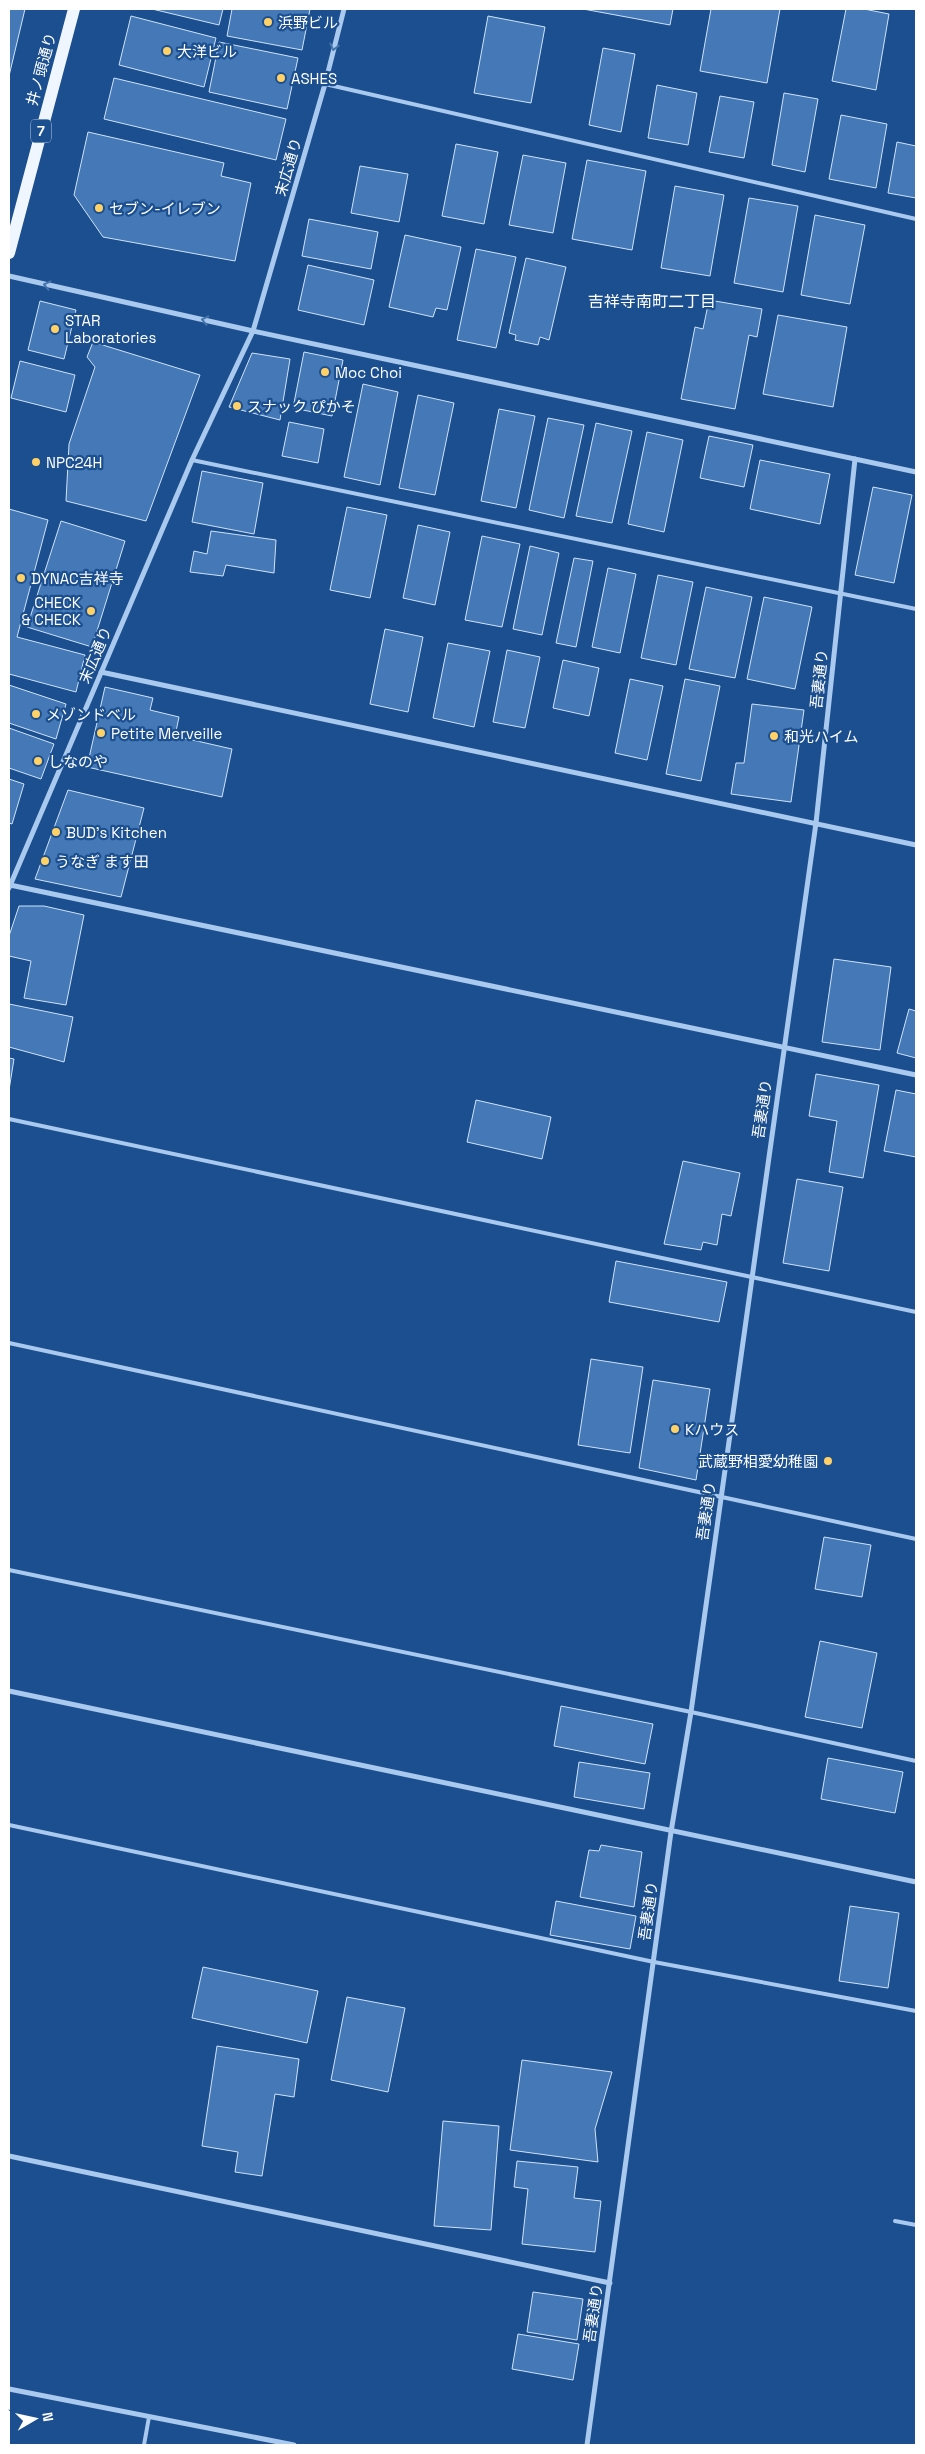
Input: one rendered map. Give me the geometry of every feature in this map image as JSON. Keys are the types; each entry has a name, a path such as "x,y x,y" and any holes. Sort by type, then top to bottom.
{"main road":[{"name":"井ノ頭通り","path":"9,253 74,9"}],"street":[{"name":"末広通り","path":"9,887 192,460 253,331 325,84 344,9"},
{"path":"9,276 253,331 916,472"},
{"name":"吾妻通り","path":"588,2445 671,1832 691,1712 816,823 855,459"},
{"path":"101,672 916,845"},
{"path":"9,887 916,1076"},
{"path":"9,1691 671,1832 916,1882"},
{"path":"9,2156 610,2284"},
{"path":"9,2389 294,2445"}],"lane":[{"path":"325,84 916,220"},
{"path":"192,460 841,592 916,610"},
{"path":"9,1119 916,1312"},
{"path":"9,1343 916,1539"},
{"path":"9,1570 691,1712 916,1761"},
{"path":"9,1825 654,1962 916,2011"},
{"path":"895,2221 916,2225"},
{"path":"144,2445 149,2417"}],"building":[{"path":"9,9 25,9 9,76"},
{"path":"152,9 223,9 219,25"},
{"name":"浜野ビル","path":"232,9 310,9 302,50 227,36"},
{"path":"583,9 673,9 670,25"},
{"path":"711,9 780,9 767,83 700,71"},
{"path":"846,9 864,9 889,14 876,90 832,81"},
{"name":"大洋ビル","path":"131,16 216,38 204,87 119,65"},
{"path":"488,16 545,27 531,103 474,93"},
{"path":"219,42 298,58 287,109 209,92"},
{"path":"603,48 635,54 621,132 589,125"},
{"path":"114,78 286,119 276,160 104,119"},
{"path":"657,85 697,93 688,145 648,138"},
{"path":"784,93 818,99 805,172 772,165"},
{"path":"720,96 754,102 744,158 709,152"},
{"path":"841,115 887,124 876,188 829,179"},
{"path":"88,132 224,163 221,176 251,183 235,261 103,237 74,195"},
{"path":"897,142 916,146 916,198 888,193"},
{"path":"456,144 498,152 484,224 442,216"},
{"path":"523,155 566,163 553,233 509,225"},
{"path":"587,160 646,171 632,250 572,239"},
{"path":"360,166 408,174 399,222 351,213"},
{"path":"675,186 724,195 710,276 661,268"},
{"path":"749,198 798,206 783,292 734,283"},
{"path":"815,215 865,225 850,304 801,295"},
{"path":"309,219 378,232 371,269 302,256"},
{"path":"405,235 461,247 447,310 436,308 433,317 389,307"},
{"path":"476,249 516,257 496,348 457,340"},
{"path":"526,258 566,267 549,340 540,337 538,345 515,340 516,335 509,333"},
{"path":"308,265 374,280 364,325 298,310"},
{"path":"709,300 762,309 757,337 749,335 735,409 681,399 695,327 703,329"},
{"path":"40,301 76,310 64,359 28,350"},
{"path":"778,315 847,327 833,407 763,394"},
{"path":"93,342 200,375 146,521 66,501 69,444 95,367 87,357"},
{"path":"304,352 343,360 332,416 293,408"},
{"path":"252,353 290,359 280,420 229,407"},
{"path":"20,361 75,375 66,412 11,398"},
{"path":"363,384 398,392 380,485 344,477"},
{"path":"418,395 454,403 435,495 399,488"},
{"path":"499,409 535,416 516,508 481,501"},
{"path":"548,418 584,425 564,518 529,510"},
{"path":"289,422 324,429 318,463 282,456"},
{"path":"596,423 632,431 612,523 576,516"},
{"path":"647,432 683,440 664,532 628,524"},
{"path":"709,436 753,445 744,487 700,478"},
{"path":"760,460 830,474 820,524 750,509"},
{"path":"202,471 263,483 254,534 192,522"},
{"path":"873,487 912,495 894,583 855,575"},
{"path":"347,507 387,515 370,598 330,590"},
{"name":"DYNAC吉祥寺","path":"9,509 48,520 17,637 85,655 76,692 9,674"},
{"path":"61,521 125,541 92,647 27,627"},
{"path":"418,525 450,532 435,605 403,598"},
{"path":"211,531 276,540 274,573 226,565 223,576 190,572 194,551 207,554"},
{"path":"482,536 520,544 502,627 465,620"},
{"path":"530,546 559,553 542,635 513,629"},
{"path":"574,558 593,561 576,647 556,643"},
{"path":"608,568 636,574 620,653 592,647"},
{"path":"658,575 693,582 676,665 641,658"},
{"path":"706,587 752,597 735,678 689,669"},
{"path":"764,597 812,607 795,689 747,679"},
{"path":"385,629 423,637 408,712 370,704"},
{"path":"448,643 490,651 474,727 433,718"},
{"path":"507,650 540,657 525,728 493,722"},
{"path":"563,660 599,668 589,716 553,708"},
{"path":"630,679 663,686 647,760 615,753"},
{"path":"685,679 720,686 701,781 666,774"},
{"name":"メゾンドベル","path":"9,685 66,704 56,739 9,723"},
{"path":"105,687 153,698 150,710 179,717 175,736 232,749 222,797 87,767"},
{"name":"和光ハイム","path":"752,704 804,710 791,802 731,794 736,763 744,763"},
{"path":"9,728 54,744 41,779 9,768"},
{"path":"9,779 24,784 12,824 9,823"},
{"path":"68,790 144,808 121,897 35,879"},
{"path":"19,906 44,906 84,915 66,1005 24,998 31,961 9,956 9,936"},
{"path":"834,959 891,967 880,1050 822,1042"},
{"path":"9,1004 73,1017 64,1062 9,1047"},
{"path":"909,1009 916,1011 916,1058 897,1053"},
{"path":"9,1058 14,1059 9,1090"},
{"path":"816,1074 879,1085 863,1178 829,1172 837,1121 809,1116"},
{"path":"896,1090 916,1094 916,1157 884,1151"},
{"path":"476,1100 551,1117 542,1159 467,1142"},
{"path":"683,1161 740,1173 731,1216 722,1214 717,1245 703,1242 701,1250 664,1244"},
{"path":"797,1179 843,1187 829,1271 783,1263"},
{"path":"616,1261 727,1282 719,1322 609,1302"},
{"path":"591,1359 643,1367 630,1453 578,1445"},
{"name":"Kハウス","path":"653,1380 710,1389 696,1480 639,1468"},
{"path":"824,1537 871,1545 862,1597 815,1589"},
{"path":"820,1641 877,1653 862,1728 805,1717"},
{"path":"561,1706 653,1724 645,1764 554,1746"},
{"path":"828,1758 903,1772 895,1813 821,1799"},
{"path":"579,1762 650,1773 644,1809 574,1797"},
{"path":"601,1845 642,1852 634,1907 580,1897 589,1850 599,1851"},
{"path":"556,1901 636,1916 630,1949 550,1935"},
{"path":"850,1906 899,1913 888,1988 839,1981"},
{"path":"203,1967 318,1991 307,2043 192,2018"},
{"path":"347,1997 405,2008 388,2092 331,2080"},
{"path":"217,2046 299,2059 294,2097 275,2094 262,2176 235,2172 238,2152 202,2146"},
{"path":"522,2060 612,2072 595,2129 598,2162 510,2150"},
{"path":"443,2121 499,2126 491,2230 434,2226"},
{"path":"517,2161 578,2167 574,2198 601,2201 595,2252 522,2244 528,2189 514,2187"},
{"path":"533,2292 583,2299 577,2340 527,2332"},
{"path":"518,2334 579,2344 573,2380 512,2369"}],"place":[{"name":"浜野ビル","path":"268,22"},
{"name":"大洋ビル","path":"167,51"},
{"name":"ASHES","path":"281,78"},
{"name":"セブン-イレブン","path":"99,208"},
{"name":"STAR Laboratories","path":"55,329"},
{"name":"Moc Choi","path":"325,372"},
{"name":"スナック ぴかそ","path":"237,406"},
{"name":"NPC24H","path":"36,462"},
{"name":"DYNAC吉祥寺","path":"21,578"},
{"name":"CHECK & CHECK","path":"91,611"},
{"name":"メゾンドベル","path":"36,714"},
{"name":"Petite Merveille","path":"101,733"},
{"name":"和光ハイム","path":"774,736"},
{"name":"しなのや","path":"38,761"},
{"name":"BUD's Kitchen","path":"56,832"},
{"name":"うなぎ ます田","path":"45,861"},
{"name":"Kハウス","path":"675,1429"},
{"name":"武蔵野相愛幼稚園","path":"828,1461"}],"district":[{"name":"吉祥寺南町二丁目","path":"652,301"}]}
